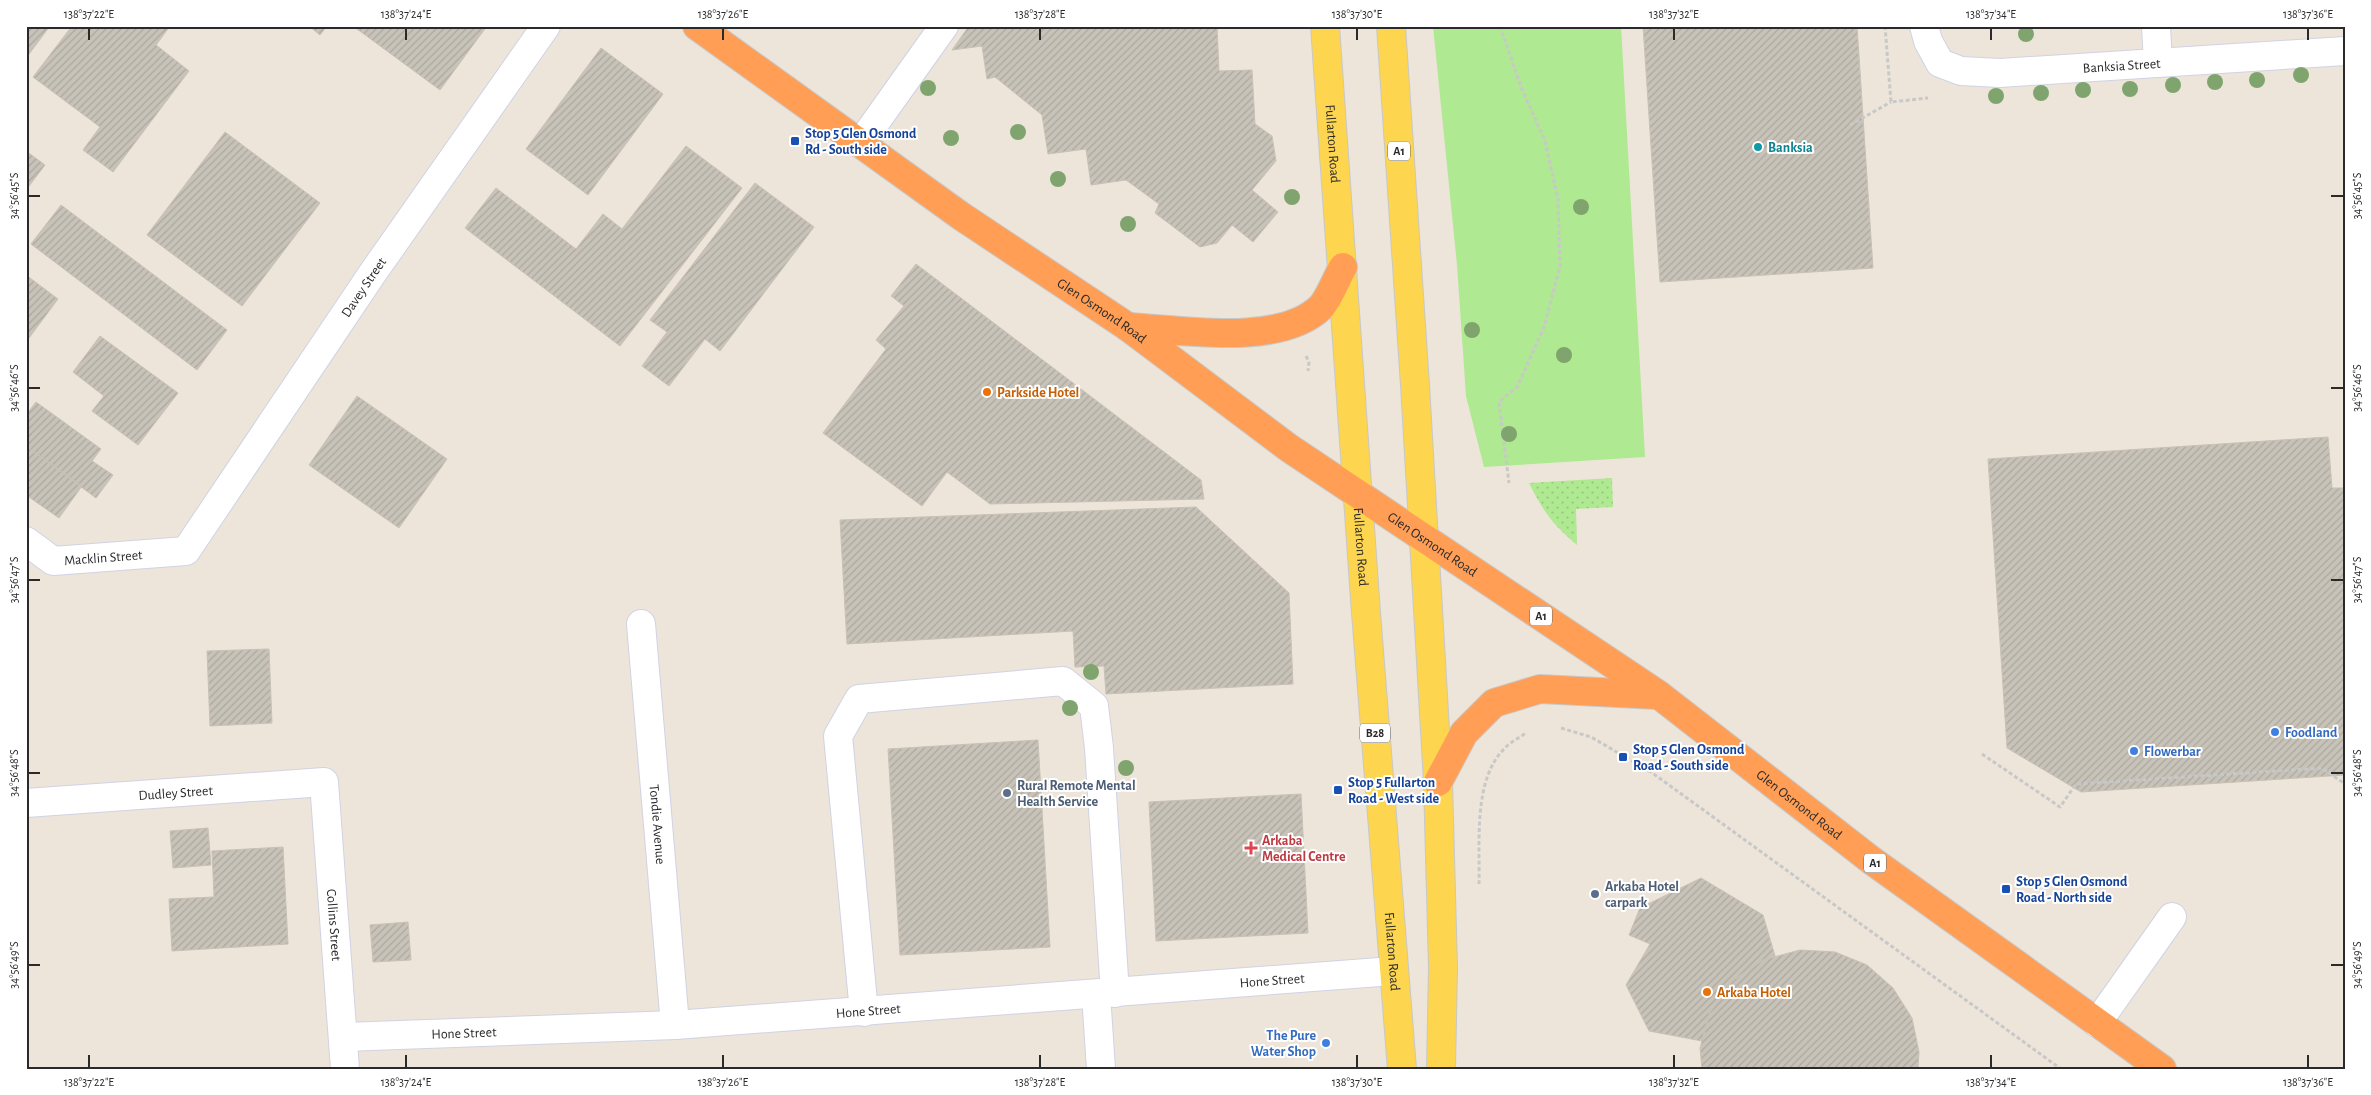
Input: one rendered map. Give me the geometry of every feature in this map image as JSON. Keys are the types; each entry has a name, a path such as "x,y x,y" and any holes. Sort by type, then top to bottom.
{"highway":[{"name":"Glen Osmond Road","path":"697,26 961,216 1128,327 1289,448 1659,695 1871,860 2162,1069"},
{"path":"1128,327 1242,333 1289,326 1305,320 1322,306 1343,267"},
{"path":"1438,782 1464,733 1494,703 1540,689 1659,695"}],"main road":[{"name":"Fullarton Road","path":"1325,26 1393,971 1402,1069"},
{"name":"A1","path":"1391,26 1415,385 1423,538"},
{"path":"1423,538 1438,782 1443,968 1441,1069"}],"street":[{"name":"Davey Street","path":"186,552 372,274 546,26"},
{"path":"860,144 944,26"},
{"name":"Banksia Street","path":"1924,26 1928,41 1940,63 1961,70 2000,73 2345,51"},
{"path":"2156,26 2158,63"},
{"name":"Macklin Street","path":"26,541 53,561 186,552"},
{"name":"Tondie Avenue","path":"641,624 675,1025"},
{"path":"864,1012 838,736 859,699 1063,681 1094,706 1099,748 1105,993 1101,1069"},
{"name":"Dudley Street","path":"26,803 324,782"},
{"name":"Collins Street","path":"324,782 345,1069"},
{"path":"2097,1023 2172,917"},
{"name":"Hone Street","path":"344,1037 675,1025 1393,971"}],"path":[{"path":"1500,26 1521,87 1546,141 1558,199 1560,266 1544,327 1517,387 1499,402 1510,483"},
{"path":"1850,125 1891,102"},
{"path":"1553,725 1590,737 1651,772 2061,1069"},
{"path":"1479,892 1480,806 1490,769 1503,749 1528,732"},
{"path":"1982,754 2060,807 2076,784 2322,768 2345,784"}],"green space":[{"path":"1433,26 1621,26 1645,457 1484,467 1466,396 1457,265"},
{"path":"1612,478 1613,507 1576,509 1577,545 1549,517 1529,483"}],"building":[{"path":"26,26 50,26 26,58"},
{"path":"72,26 170,26 156,45 189,71 113,172 83,150 100,127 33,77"},
{"path":"309,26 327,26 320,35"},
{"path":"353,26 487,26 440,90"},
{"path":"969,26 1217,26 1219,71 1252,70 1255,124 1272,136 1276,161 1252,190 1278,212 1253,242 1232,225 1217,243 1200,247 1155,213 1159,204 1126,180 1091,185 1086,149 1048,154 1042,115 995,77 987,79 982,46 952,50"},
{"name":"Banksia","path":"1643,26 1857,26 1873,268 1660,282"},
{"path":"601,48 663,94 588,195 526,149"},
{"path":"225,132 320,203 242,306 147,235"},
{"path":"686,146 742,188 620,346 465,228 496,188 576,249 603,214 622,229"},
{"path":"26,151 45,165 26,190"},
{"path":"755,183 814,227 720,351 705,339 669,386 642,366 667,332 650,320"},
{"path":"61,205 227,330 197,370 31,244"},
{"path":"916,264 1201,480 1204,499 990,504 947,472 922,506 823,433 886,349 876,340 904,306 891,296"},
{"path":"26,275 58,299 26,342"},
{"path":"100,336 178,393 138,445 92,411 104,396 73,372"},
{"path":"357,396 447,459 399,528 309,465"},
{"path":"36,402 101,449 92,461 113,475 96,498 26,446 26,415"},
{"path":"2328,437 2332,488 2345,488 2345,775 2081,792 2007,748 1988,459"},
{"path":"26,446 82,486 59,518 26,495"},
{"path":"1196,507 1289,593 1293,684 1106,694 1104,666 1075,667 1073,631 847,644 840,520"},
{"path":"269,649 272,723 210,726 207,651"},
{"path":"1038,740 1050,947 900,955 888,749"},
{"path":"1301,794 1308,933 1156,941 1149,802"},
{"path":"208,828 211,865 173,868 170,831"},
{"path":"283,847 288,944 172,951 169,899 214,897 212,851"},
{"path":"1701,878 1763,915 1775,956 1763,960 1732,981 1710,1012 1702,1041 1649,1031 1626,985 1650,944 1629,935 1640,908"},
{"path":"408,922 411,960 373,962 370,925"},
{"path":"1800,950 1835,952 1867,965 1893,988 1912,1018 1919,1052 1918,1069 1702,1069 1700,1048 1710,1012 1732,981 1763,960"}],"place":[{"name":"Stop 5 Glen Osmond Rd - South side","path":"795,141"},
{"name":"Banksia","path":"1758,147"},
{"name":"Parkside Hotel","path":"987,392"},
{"name":"Foodland","path":"2275,732"},
{"name":"Flowerbar","path":"2134,751"},
{"name":"Stop 5 Glen Osmond Road - South side","path":"1623,757"},
{"name":"Stop 5 Fullarton Road - West side","path":"1338,790"},
{"name":"Rural Remote Mental Health Service","path":"1007,793"},
{"name":"Arkaba Medical Centre","path":"1251,848"},
{"name":"Stop 5 Glen Osmond Road - North side","path":"2006,889"},
{"name":"Arkaba Hotel carpark","path":"1595,894"},
{"name":"Arkaba Hotel","path":"1707,992"},
{"name":"The Pure Water Shop","path":"1326,1043"}]}
